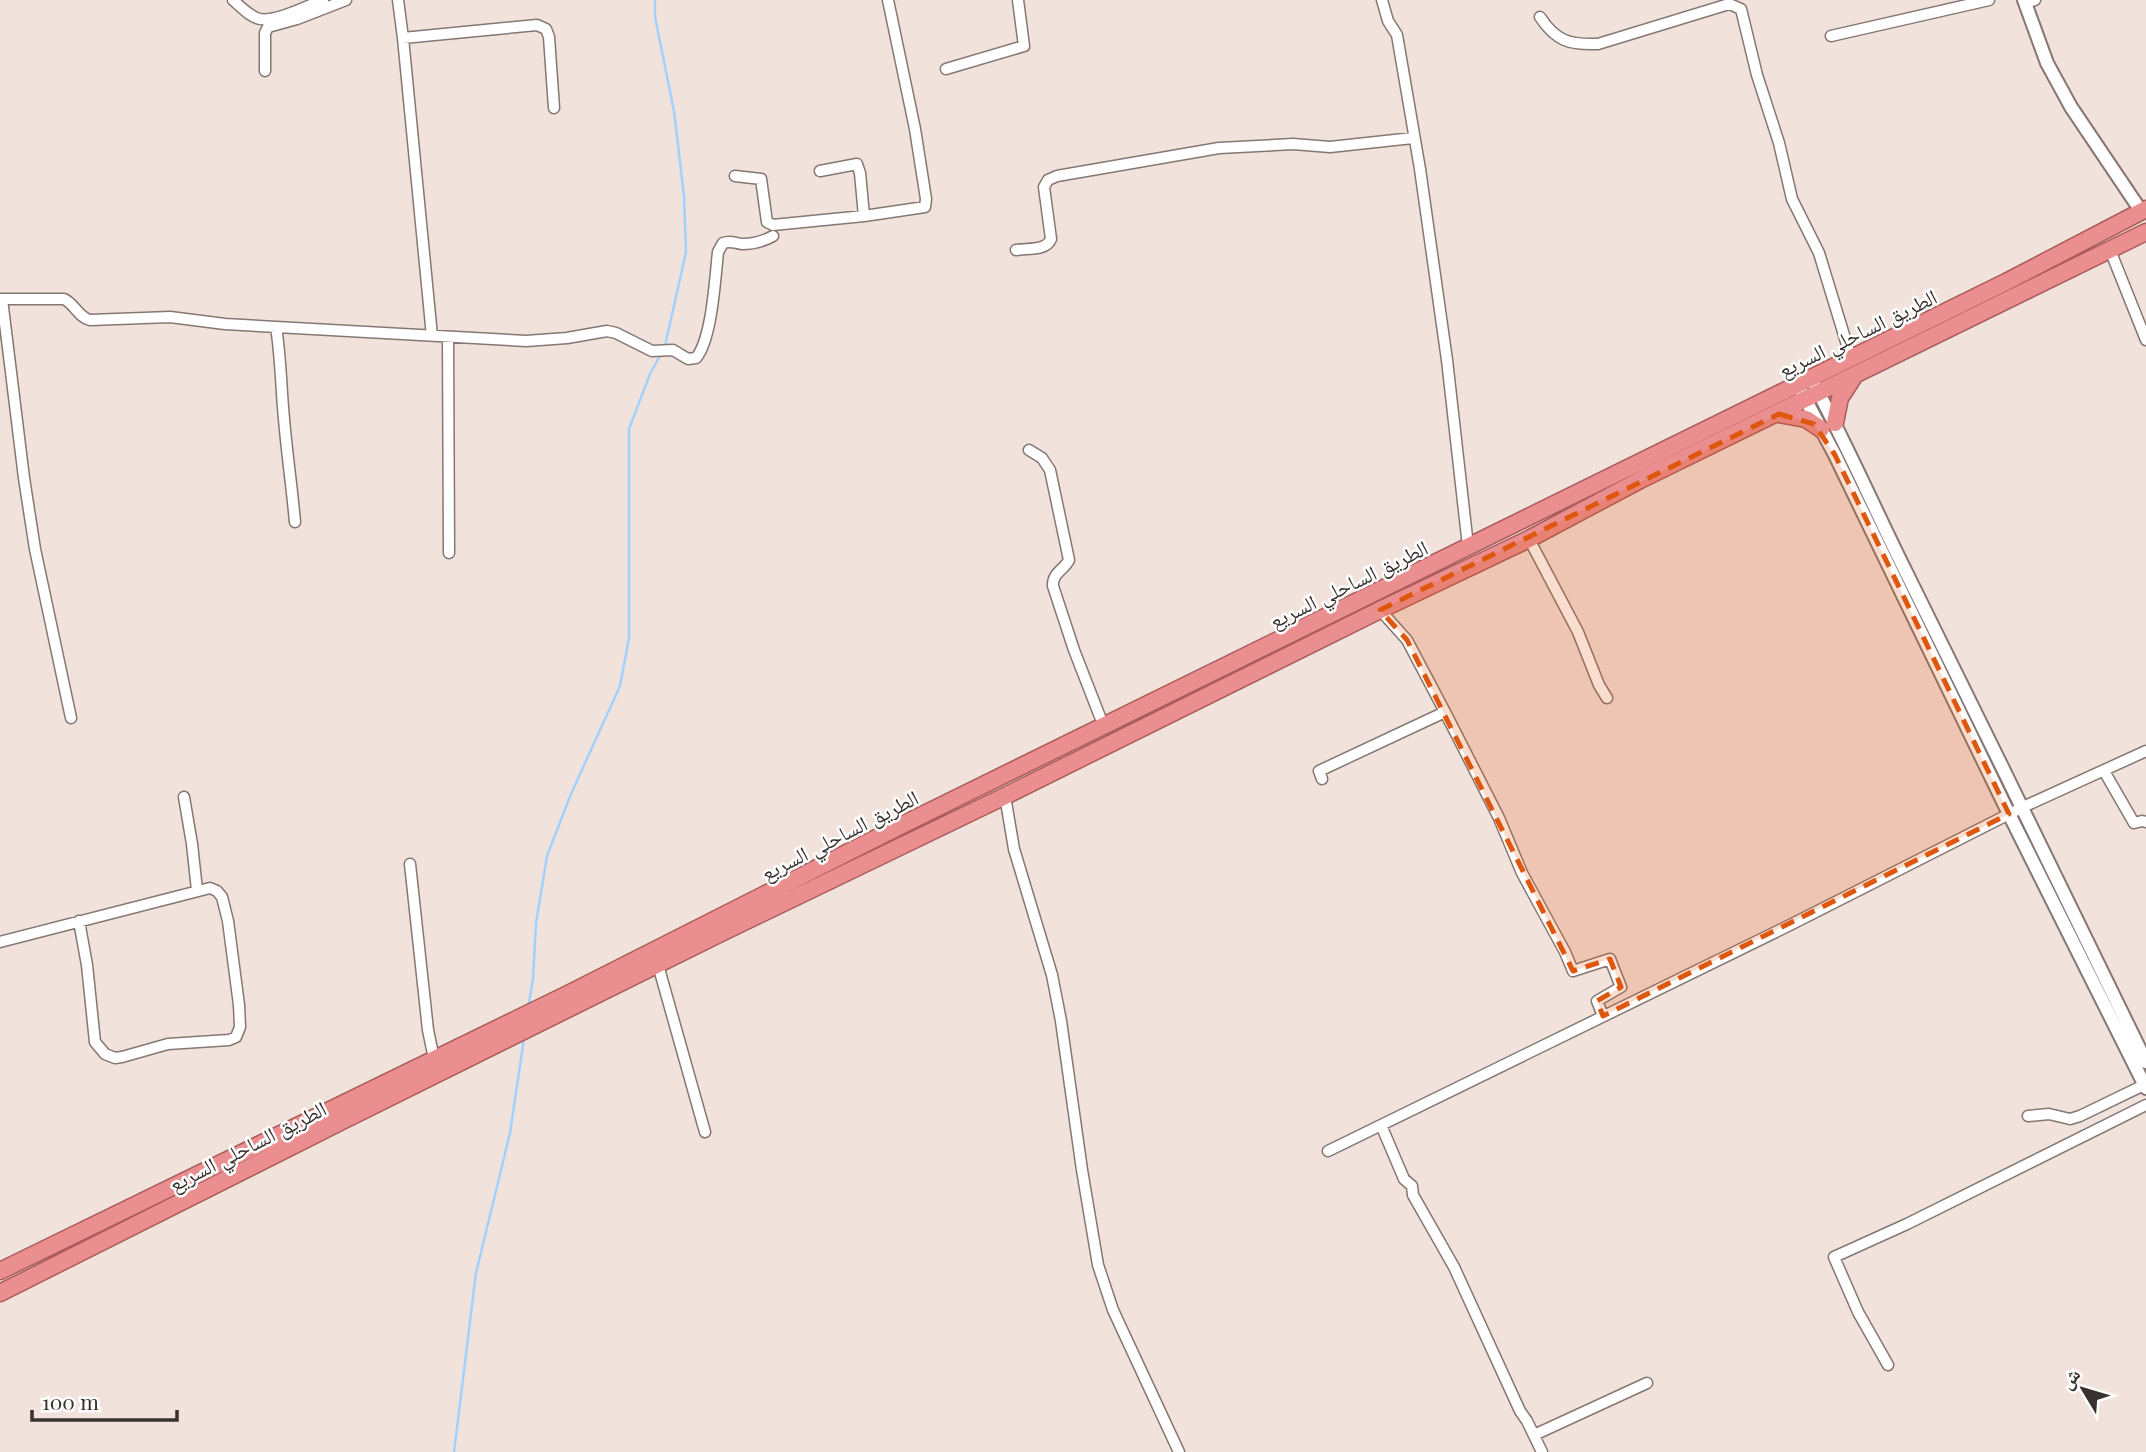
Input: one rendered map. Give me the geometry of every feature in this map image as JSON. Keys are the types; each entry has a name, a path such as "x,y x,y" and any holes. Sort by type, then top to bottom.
{"highway":[{"name":"الطريق الساحلي السريع","path":"570,1000 904,824 2006,282 2143,210"},
{"name":"الطريق الساحلي السريع","path":"570,1000 658,965 1005,796 2146,232"},
{"path":"1779,414 1828,426 1840,398 1855,376"},
{"path":"511,1029 570,1000"},
{"name":"الطريق الساحلي السريع","path":"0,1271 434,1059 511,1029"},
{"name":"الطريق الساحلي السريع","path":"0,1293 511,1029"}],"street":[{"path":"233,0 257,19 263,19 276,18 323,0"},
{"path":"265,71 265,33 268,27 346,0"},
{"path":"398,0 432,335"},
{"path":"734,176 761,180 767,222 773,225 925,207 926,198 915,129 888,0"},
{"path":"946,69 1024,46 1018,0"},
{"path":"1382,0 1388,21 1397,35 1420,169 1447,360 1468,547"},
{"path":"1831,36 1989,0"},
{"path":"2028,1 2047,63 2071,107 2143,210"},
{"path":"1540,17 1551,33 1579,44 1598,44 1728,4 1741,9 1792,199 1819,253 1851,358"},
{"path":"403,38 537,25 546,29 549,37 554,108"},
{"path":"1016,250 1046,247 1050,243 1044,187 1048,180 1057,176 1219,148 1293,144 1329,147 1413,138"},
{"path":"820,171 857,164 864,216"},
{"path":"71,718 35,549 1,299 64,299 71,302 84,318 90,320 170,317 225,324 526,341 607,331 652,351 673,350 688,359 696,358 701,352 707,335 718,252 723,243 759,242 773,236"},
{"path":"2110,250 2146,340"},
{"path":"276,327 295,522"},
{"path":"448,337 449,553"},
{"path":"1804,382 2023,807 2071,923 2146,1086 2080,1116 2028,1116"},
{"path":"1029,450 1042,458 1050,470 1069,560 1055,575 1053,586 1104,727"},
{"path":"1874,520 2009,814 2146,1062"},
{"path":"1529,539 1578,632 1607,698"},
{"path":"1380,610 1407,640 1499,818 1522,873 1573,971 1610,959 1621,987 1597,1001 1603,1016"},
{"path":"1322,779 1320,771 1445,712"},
{"path":"1967,726 1979,719"},
{"path":"1328,1151 1790,925 2023,807 2146,751"},
{"path":"2104,771 2134,823 2146,822"},
{"path":"184,796 197,890"},
{"path":"1005,796 1014,849 1052,975 1098,1265 1113,1310 1179,1452"},
{"path":"410,864 428,1030 434,1059"},
{"path":"0,942 79,921 197,890 210,888 222,897 228,921 240,1027 236,1037 229,1040 168,1044 115,1058 105,1054 95,1042 87,965 79,921"},
{"path":"658,965 705,1132"},
{"path":"1888,1365 1858,1312 1834,1257 1907,1224 2146,1105"},
{"path":"1381,1125 1404,1178 1412,1186 1413,1195 1454,1267 1520,1411 1542,1452"},
{"path":"1534,1435 1647,1383"}],"highlighted area":[{"path":"1779,414 1814,424 1835,455 2009,814 1603,1016 1597,1001 1621,987 1610,959 1573,971 1407,640 1380,610"}],"waterway":[{"path":"655,0 655,17 674,111 684,196 686,252 665,346"},
{"path":"528,1008 533,979 536,923 547,856 571,794 620,686 629,638 629,429 650,374 662,352"},
{"path":"454,1452 476,1273 510,1133 524,1038"}]}
